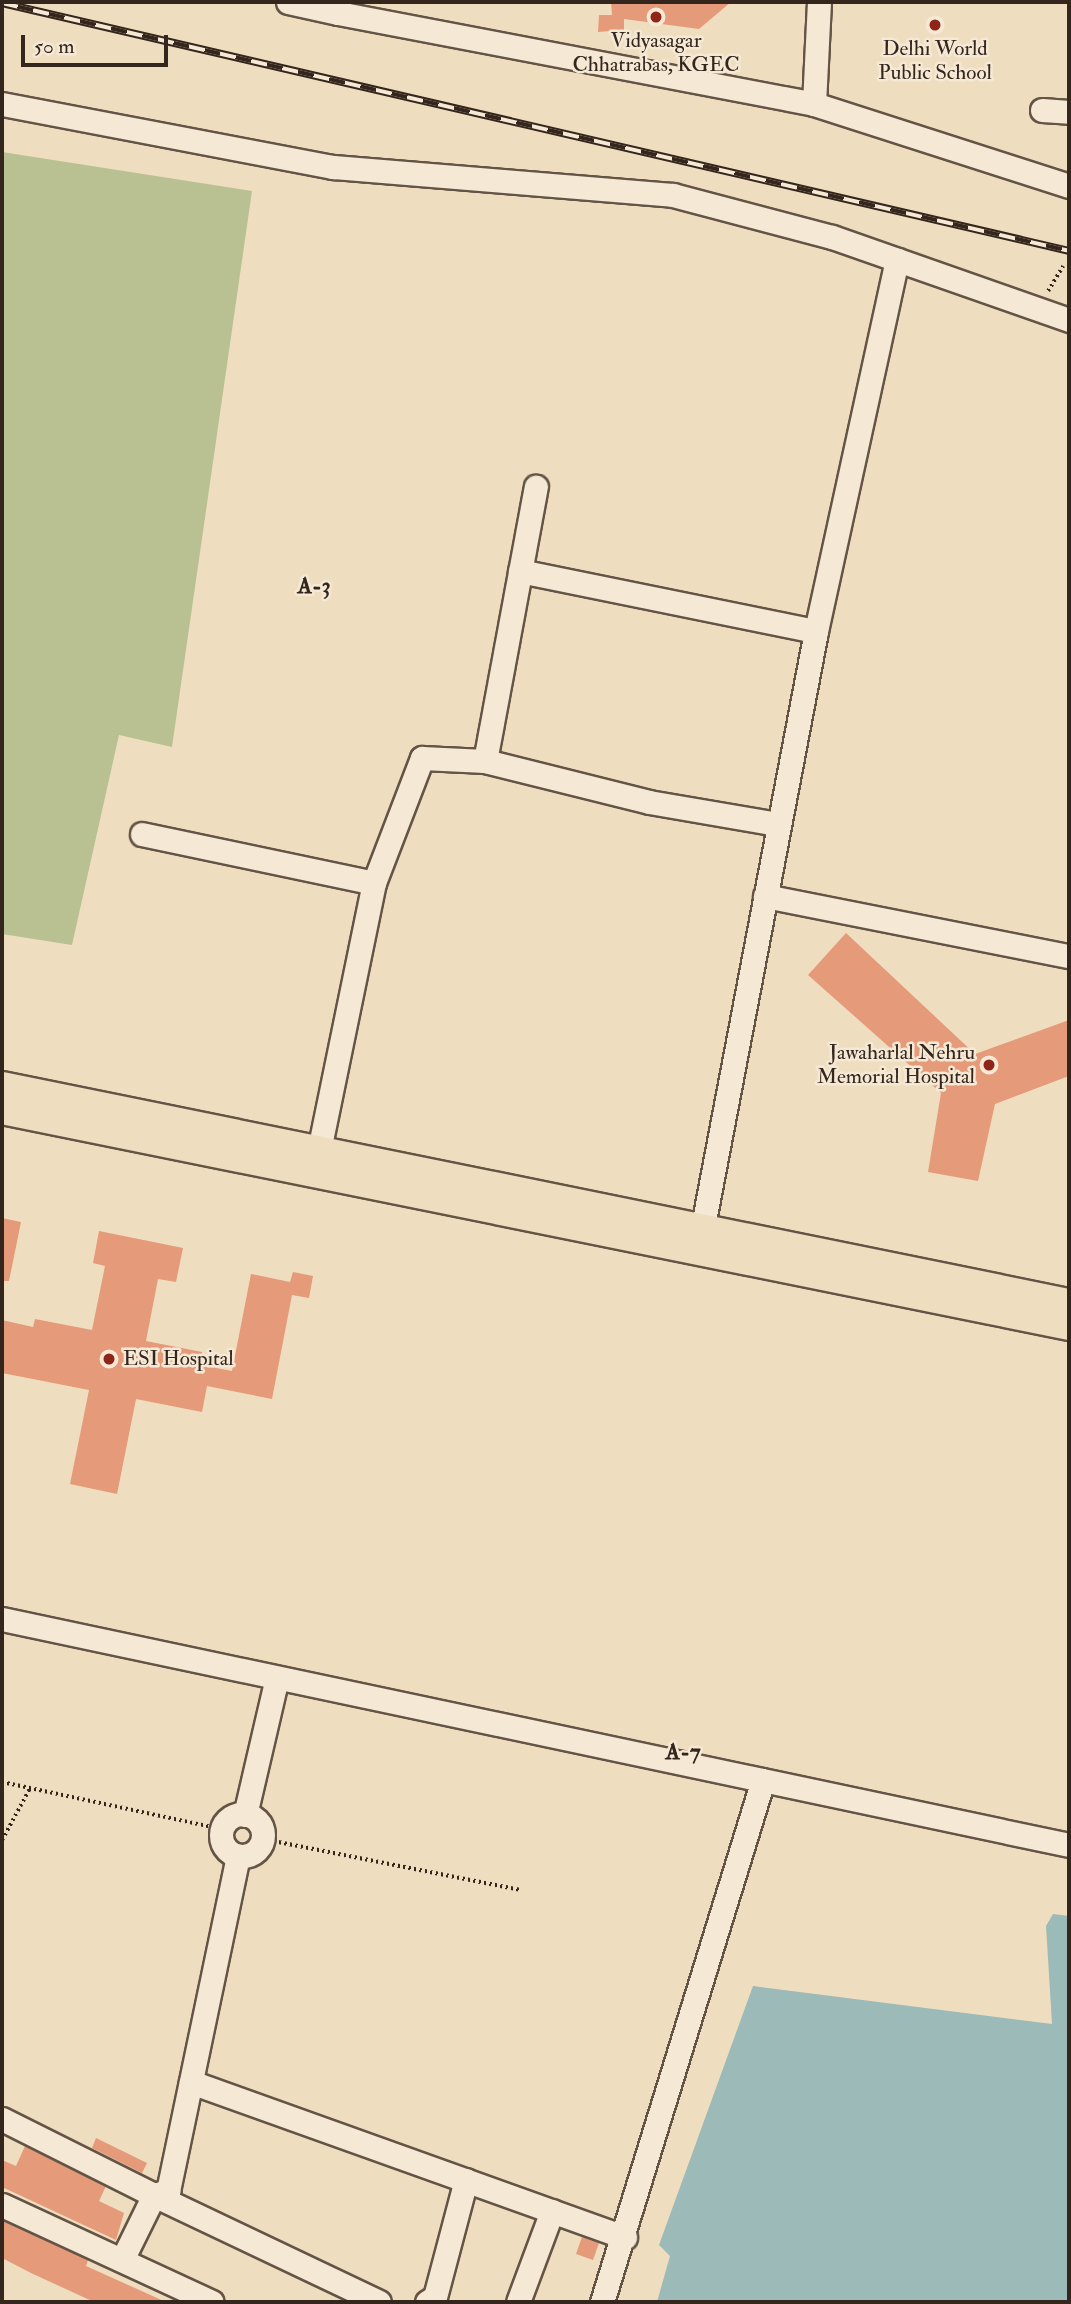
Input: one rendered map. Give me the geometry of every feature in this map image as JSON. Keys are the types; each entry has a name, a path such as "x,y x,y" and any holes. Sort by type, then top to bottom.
{"main road":[{"path":"2,1086 317,1163 1069,1326"},
{"path":"2,1110 702,1231 1069,1303"}],"street":[{"path":"288,2 338,7 814,104 1069,186"},
{"path":"814,104 819,2"},
{"path":"2,104 333,167 673,195 832,237 1069,320"},
{"path":"1042,110 1069,112"},
{"path":"702,1231 816,631 897,260"},
{"path":"485,761 536,487"},
{"path":"520,571 816,631"},
{"path":"317,1163 374,883 422,758 485,761 649,802 778,824"},
{"path":"142,834 374,883"},
{"path":"765,896 1069,956"},
{"path":"2,1619 1069,1844"},
{"path":"246,1815 278,1678"},
{"path":"602,2302 625,2237 763,1780"},
{"path":"246,1815 260,1824 263,1839 252,1854 238,1856 226,1848 222,1829 229,1818 246,1815"},
{"path":"122,2260 154,2195 168,2191 238,1856"},
{"path":"191,2082 625,2237"},
{"path":"2,2119 379,2302"},
{"path":"427,2302 435,2297 466,2180"},
{"path":"2,2205 212,2302"},
{"path":"519,2302 552,2211"}],"path":[{"path":"1038,309 1063,265"},
{"path":"2,1782 222,1829"},
{"path":"2,1840 30,1788"},
{"path":"263,1839 521,1891"}],"green space":[{"path":"2,152 252,191 172,747 119,735 72,945 2,934"}],"water":[{"path":"1053,1914 1069,1916 1069,2302 657,2302 670,2256 659,2245 753,1986 1052,2024 1046,1926"}],"building":[{"name":"Vidyasagar Chhatrabas, KGEC","path":"611,2 731,2 699,29 624,19 624,30 598,32 599,15 612,15"},
{"name":"Jawaharlal Nehru Memorial Hospital","path":"846,933 975,1054 1069,1020 1069,1076 995,1104 978,1181 928,1172 941,1093 808,975"},
{"path":"2,1218 21,1222 9,1281 2,1281"},
{"name":"ESI Hospital","path":"99,1231 183,1248 176,1282 158,1279 146,1341 202,1352 200,1365 232,1371 251,1274 290,1282 293,1272 313,1276 309,1298 292,1295 272,1399 207,1386 202,1412 136,1399 117,1494 70,1484 89,1390 2,1373 2,1320 33,1327 35,1319 92,1330 105,1266 93,1263"},
{"path":"96,2138 147,2163 142,2173 92,2148"},
{"path":"25,2146 106,2186 99,2201 124,2213 116,2240 2,2187 2,2160 16,2166"},
{"path":"2,2220 88,2260 86,2266 166,2302 94,2302 31,2273 2,2258"},
{"path":"582,2237 599,2243 593,2260 576,2254"}],"railway":[{"path":"2,3 1069,251"}],"place":[{"name":"Vidyasagar Chhatrabas, KGEC","path":"656,17"},
{"name":"Delhi World Public School","path":"935,25"},
{"name":"Jawaharlal Nehru Memorial Hospital","path":"989,1065"},
{"name":"ESI Hospital","path":"109,1359"}],"district":[{"name":"A-3","path":"314,586"},
{"name":"A-7","path":"683,1752"}]}
